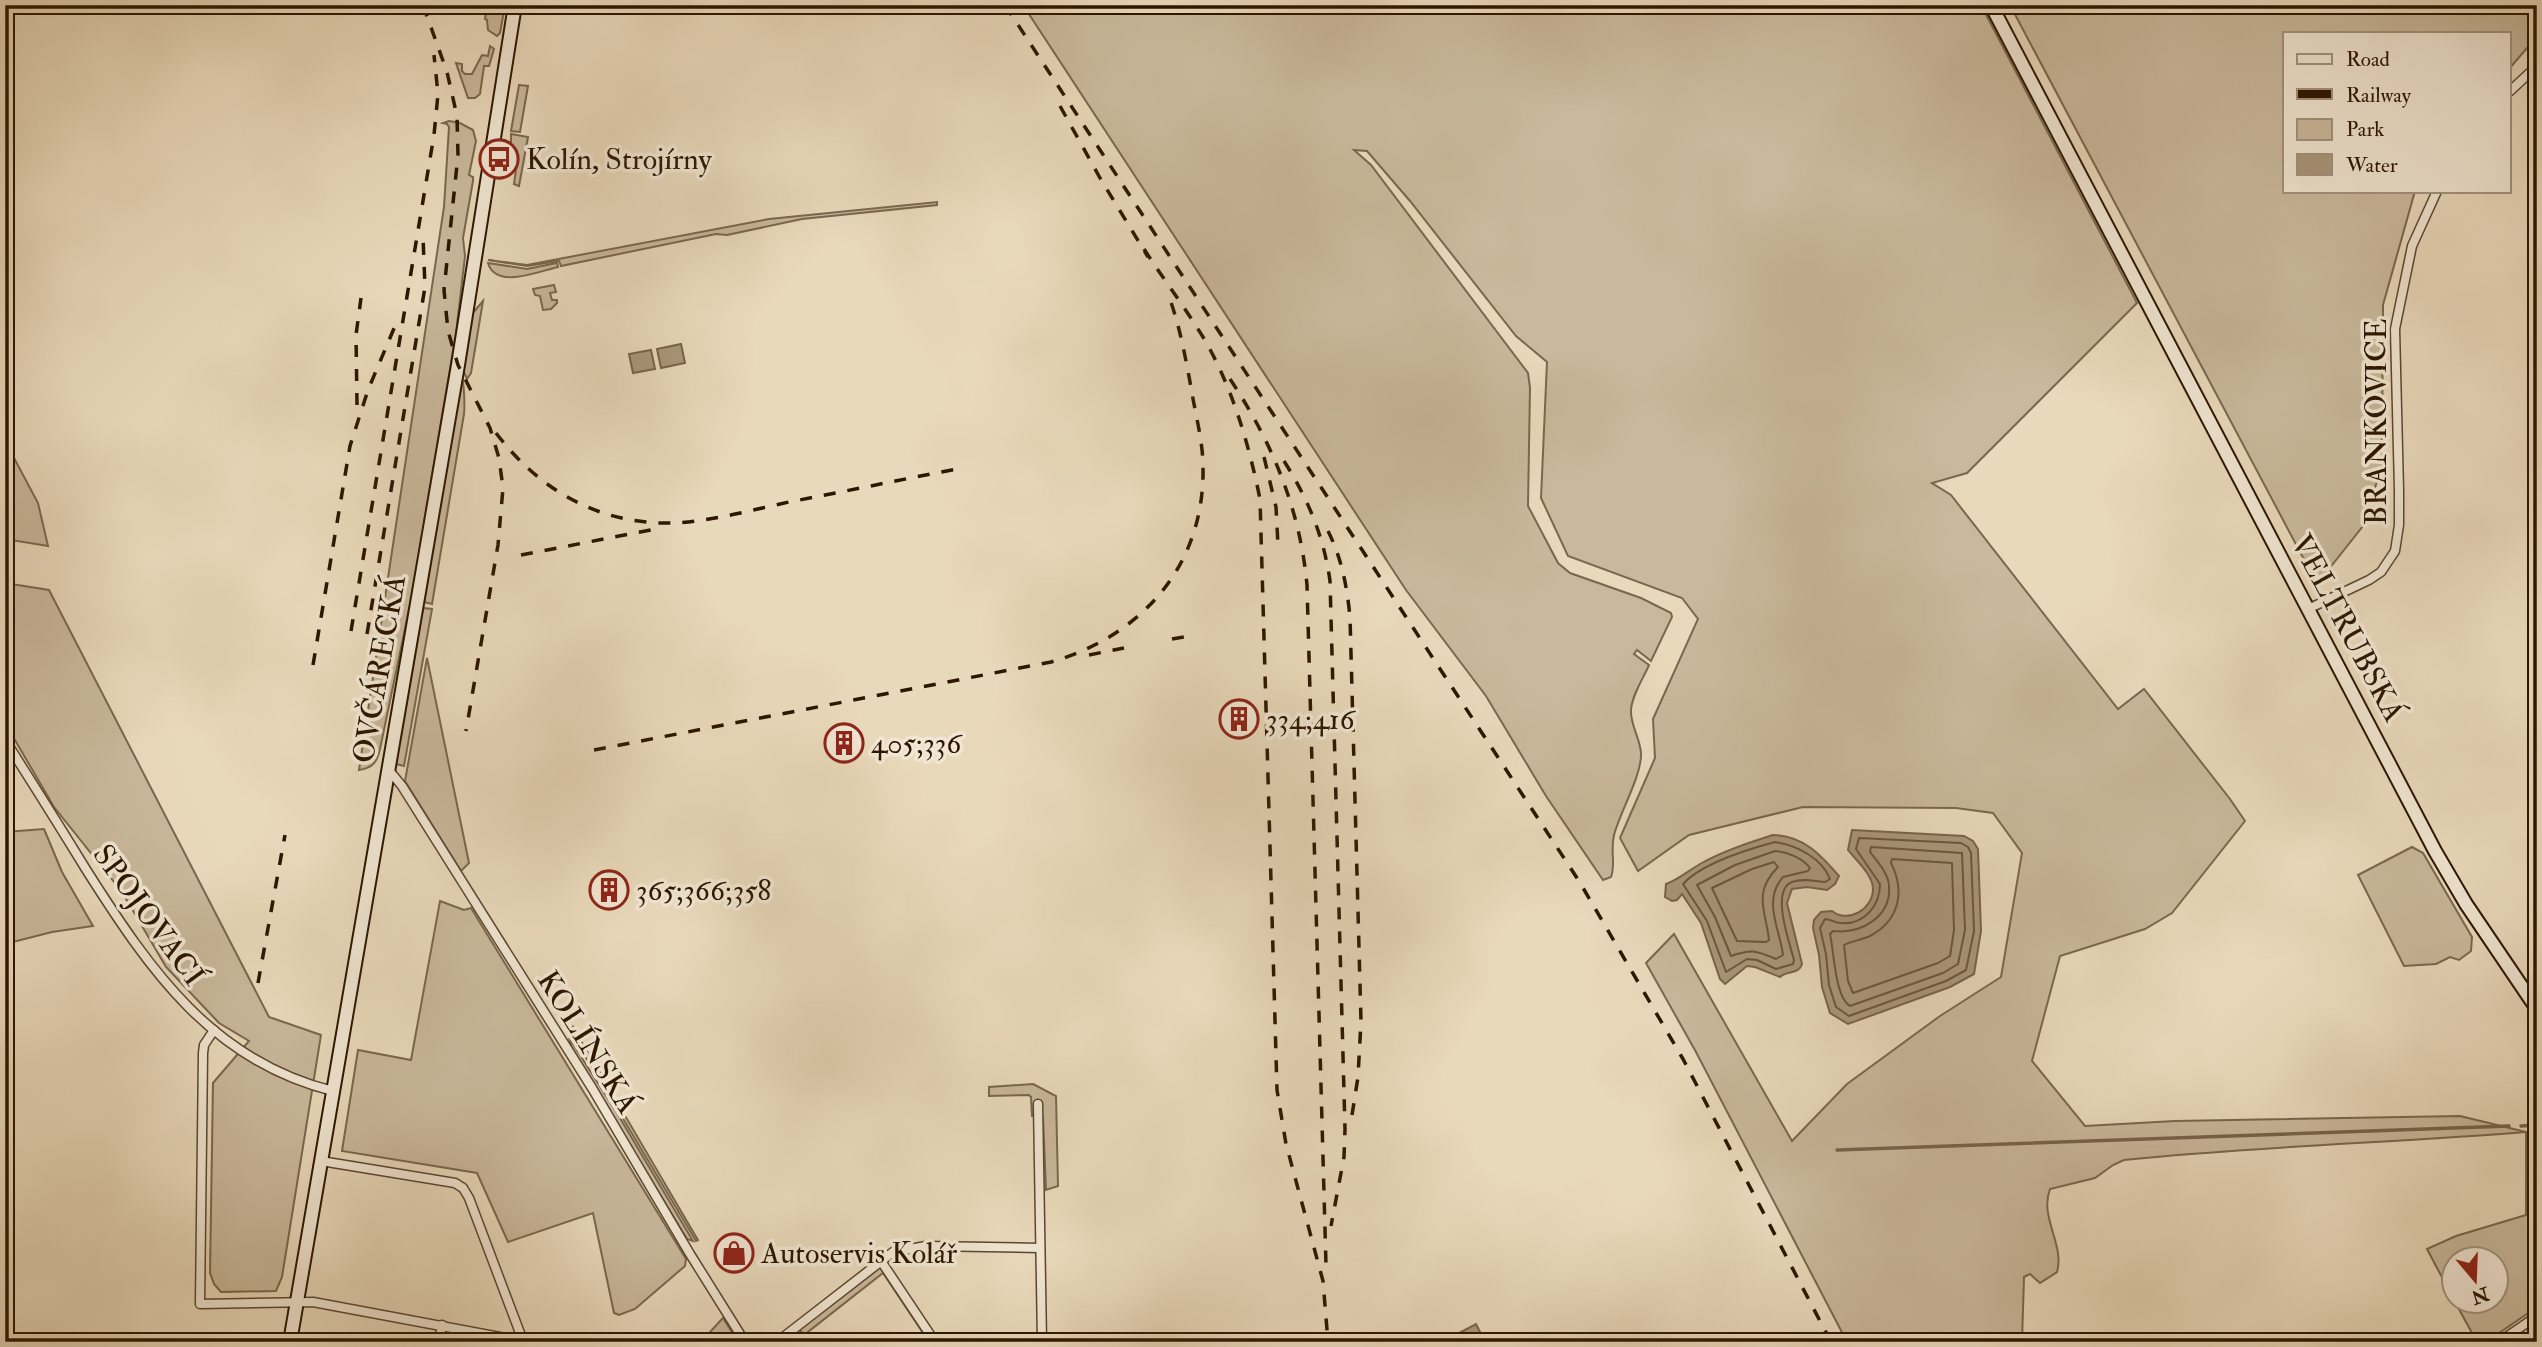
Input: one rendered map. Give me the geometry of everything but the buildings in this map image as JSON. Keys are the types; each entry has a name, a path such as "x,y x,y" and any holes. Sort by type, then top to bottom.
{"main road":[{"name":"OVČÁRECKÁ","path":"290,1342 458,365 515,5"},
{"name":"VELTRUBSKÁ","path":"1991,5 2450,877 2537,1009"}],"street":[{"path":"2510,91 2537,66"},
{"name":"BRANKOVICE","path":"2308,609 2370,580 2381,572 2395,551 2399,525 2395,329 2412,246 2437,192"},
{"name":"SPOJOVACÍ","path":"5,740 140,952 174,994 214,1030 248,1055 278,1072 333,1091"},
{"name":"KOLÍNSKÁ","path":"388,769 402,786 592,1088 745,1342"},
{"path":"214,1030 203,1053 200,1304 313,1302 525,1341"},
{"path":"1038,1104 1042,1342"},
{"path":"321,1161 455,1183 463,1188 525,1341"},
{"path":"777,1342 893,1252 926,1246 1040,1248"},
{"path":"881,1261 935,1342"},
{"path":"2499,1342 2537,1316"},
{"path":"439,1342 442,1325"}],"green space":[{"path":"487,5 505,5 500,33 497,36 488,30 485,19"},
{"path":"1023,5 1981,5 2137,303 1967,473 1932,483 1951,495 2118,709 2144,689 2245,821 2172,913 2145,929 2060,956 2032,1061 2085,1126 2175,1121 2460,1116 2526,1132 2124,1160 2095,1178 2050,1189 2047,1199 2049,1220 2059,1262 2057,1272 2040,1283 2030,1274 2024,1277 2022,1342 1847,1342 1696,1052 1646,963 1674,934 1792,1141 1847,1084 1940,1016 2001,977 2022,853 1993,813 1956,808 1803,807 1689,835 1638,871 1620,838 1655,758 1653,719 1698,619 1682,598 1568,556 1541,498 1547,362 1516,336 1410,201 1367,151 1354,150 1371,165 1528,373 1528,506 1558,563 1570,573 1641,598 1671,613 1672,617 1651,661 1637,650 1634,654 1649,665 1631,710 1640,747 1640,762 1614,835 1611,877 1603,880 1546,796 1486,696 1406,590"},
{"path":"2010,5 2537,5 2537,41 2510,68 2510,32 2283,32 2283,192 2415,192 2383,305 2382,465 2363,526 2317,584"},
{"path":"490,46 494,49 489,66 484,66 480,94 475,98 468,98 456,63 462,64 465,74 472,74 482,55 488,56"},
{"path":"519,85 528,86 520,132 511,131"},
{"path":"449,121 473,130 476,141 469,175 473,177 473,181 463,238 465,256 456,333 412,595 380,749 374,764 359,770 444,207 449,127 443,123"},
{"path":"511,134 528,137 519,186 514,184 517,162"},
{"path":"937,202 937,205 802,219 561,266 559,261 527,266 488,260 527,265 769,219"},
{"path":"488,263 527,269 557,263 558,267 530,275 509,277 500,276"},
{"path":"554,285 556,292 550,293 552,300 557,300 557,303 551,309 543,310 540,296 535,295 533,289"},
{"path":"483,301 471,373 467,379 463,370 472,314"},
{"path":"462,377 464,414 432,604 424,602"},
{"path":"5,441 38,503 48,546 5,539"},
{"path":"5,583 49,590 269,1017 321,1035 282,1277 276,1291 221,1292 210,1273 213,1083 249,1041 219,1023 166,967 122,892 54,807 5,723"},
{"path":"423,608 432,609 404,766 396,764"},
{"path":"427,658 469,863 461,871 405,781"},
{"path":"44,829 62,872 93,926 52,932 5,944 5,832"},
{"path":"2412,847 2423,853 2472,937 2471,951 2459,960 2450,957 2436,964 2404,966 2358,875"},
{"path":"440,901 464,910 471,908 686,1259 685,1266 635,1309 619,1315 614,1313 593,1213 508,1242 477,1173 342,1151 358,1050 411,1060"},
{"path":"573,1027 698,1240 696,1241 570,1034"},
{"path":"569,1038 693,1241 687,1239 572,1049"},
{"path":"1033,1084 1056,1096 1058,1186 1046,1190 1042,1115 1032,1116 1029,1095 989,1096 989,1087"},
{"path":"2526,1132 2537,1132 2537,1307 2486,1342 2477,1342 2463,1316 2510,1316 2510,1246 2440,1246 2440,1274 2427,1249 2456,1236 2526,1215"},
{"path":"880,1266 925,1330 923,1333 883,1273 804,1335 798,1328"},
{"path":"723,1318 735,1337 728,1342 709,1339 710,1332"}],"water":[{"path":"681,344 685,363 661,368 657,349"},
{"path":"651,350 655,369 633,373 629,354"},
{"path":"1852,830 1964,836 1973,841 1978,849 1981,931 1974,974 1950,987 1848,1024 1830,1013 1822,987 1813,928 1814,920 1821,912 1852,915 1864,908 1872,896 1870,878 1848,850"},
{"path":"1773,835 1803,843 1839,876 1835,884 1827,890 1807,887 1792,889 1787,903 1802,964 1798,970 1780,977 1747,966 1725,984 1720,979 1701,923 1682,894 1672,901 1665,897 1666,884 1718,855"},
{"path":"1476,1324 1484,1340 1442,1342"}],"waterway":[{"path":"2521,1126 2537,1125"},
{"path":"1837,1150 2509,1126"}],"railway":[{"path":"423,5 447,72 457,116 458,155 444,290 448,331 458,365 490,428 499,458 503,488 498,545 466,731"},
{"path":"1005,5 1579,881 1683,1059 1831,1342"},
{"path":"351,631 434,135 438,94 434,55"},
{"path":"1060,106 1148,257"},
{"path":"367,634 425,287 423,237"},
{"path":"1144,249 1216,360 1239,418 1260,499 1277,1090 1286,1144 1323,1281 1328,1342"},
{"path":"594,750 1051,662 1084,650 1140,615 1162,591 1180,565 1193,535 1201,502 1201,439 1182,343 1168,294"},
{"path":"357,405 356,335 361,298"},
{"path":"313,665 350,446 368,390 395,326"},
{"path":"1230,379 1259,427 1282,477 1298,530 1307,585 1326,1265"},
{"path":"496,433 532,472 574,500 597,511 647,522 674,523 717,518 962,468"},
{"path":"1264,457 1276,507 1278,545"},
{"path":"1284,461 1314,519 1324,549 1330,581 1345,1129 1344,1157 1331,1226"},
{"path":"521,555 661,528"},
{"path":"1328,531 1343,573 1350,617 1361,1021 1358,1077 1352,1115"},
{"path":"1172,639 1184,637"},
{"path":"1089,655 1124,648"},
{"path":"258,983 285,835"}],"place":[{"name":"Kolín, Strojírny","path":"499,159"},
{"name":"334;416","path":"1239,719"},
{"name":"405;336","path":"844,743"},
{"name":"365;366;358","path":"609,890"},
{"name":"Autoservis Kolář","path":"734,1253"}]}
